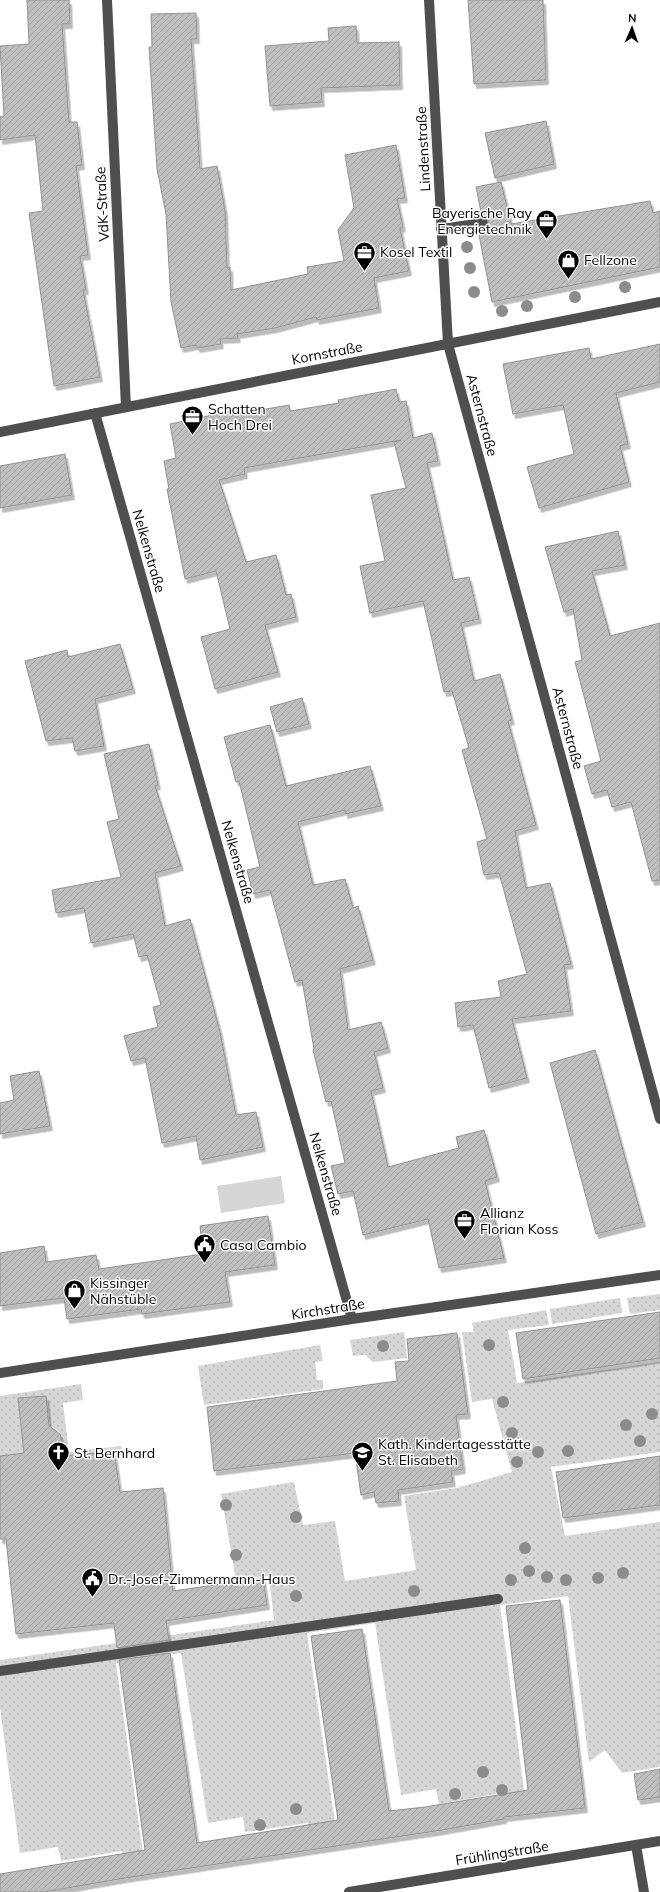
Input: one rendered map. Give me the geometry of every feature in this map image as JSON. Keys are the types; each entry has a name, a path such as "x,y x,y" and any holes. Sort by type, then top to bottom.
{"street":[{"name":"VdK-Straße","path":"107,0 126,407"},
{"name":"Lindenstraße","path":"429,0 448,344"},
{"path":"442,229 483,223"},
{"name":"Kornstraße","path":"0,432 660,302"},
{"name":"Asternstraße","path":"448,344 660,1119"},
{"name":"Nelkenstraße","path":"95,413 352,1319"},
{"name":"Kirchstraße","path":"0,1373 352,1319 660,1275"},
{"path":"0,1671 498,1599"},
{"name":"Frühlingstraße","path":"349,1892 660,1841"},
{"path":"636,1845 644,1892"}],"shaded area":[{"path":"281,1176 285,1203 221,1213 217,1186"},
{"path":"660,1294 660,1310 630,1314 627,1298"},
{"path":"620,1298 622,1313 552,1324 550,1309"},
{"path":"546,1310 549,1325 508,1330 517,1383 660,1362 660,1452 551,1467 565,1536 660,1522 660,1767 622,1773 605,1750 589,1762 568,1596 500,1605 527,1814 506,1817 502,1793 439,1804 436,1789 401,1795 375,1623 307,1633 338,1843 313,1847 308,1823 245,1832 243,1817 208,1823 181,1653 116,1663 146,1875 127,1878 122,1851 61,1861 58,1847 20,1853 0,1708 0,1660 274,1620 269,1576 236,1580 221,1494 294,1482 303,1525 335,1521 345,1581 416,1570 404,1496 457,1488 512,1472 492,1399 472,1402 462,1332 474,1332 472,1323"},
{"path":"404,1332 407,1358 373,1362 365,1355 353,1356 350,1340"},
{"path":"320,1345 323,1361 315,1362 317,1380 323,1380 323,1389 204,1405 198,1366"},
{"path":"81,1384 83,1400 63,1403 69,1452 121,1446 122,1449 53,1458 60,1445 61,1439 59,1432 50,1429 45,1396 18,1398 24,1453 0,1456 0,1396"}],"building":[{"path":"27,0 69,0 70,24 62,24 69,122 77,122 82,165 76,166 88,255 80,256 86,290 83,290 100,377 54,386 29,213 43,211 35,135 0,140 0,117 4,116 0,46 29,44"},
{"path":"468,0 543,0 546,80 474,84"},
{"path":"196,13 197,39 191,39 200,169 217,166 225,211 227,268 230,267 231,290 308,274 307,267 344,261 338,230 354,208 345,155 396,145 405,198 397,199 403,227 400,228 409,271 374,278 379,308 317,320 316,317 275,328 237,334 238,338 220,339 221,344 198,348 196,345 181,348 171,302 166,214 157,169 149,47 152,47 151,14"},
{"path":"356,26 357,43 399,42 400,85 321,88 322,102 270,106 265,46 329,41 328,28"},
{"path":"546,121 554,164 495,178 485,133"},
{"path":"501,182 511,224 650,201 653,213 660,211 660,267 492,302 478,230 487,228 489,222 488,219 482,217 476,187"},
{"path":"660,344 660,382 616,393 628,444 620,446 629,482 539,508 527,467 574,454 563,405 513,414 503,364 589,348 591,359"},
{"path":"396,389 399,402 406,401 413,438 432,433 438,461 427,463 453,580 469,577 479,619 461,623 474,681 500,674 512,720 508,721 536,825 515,831 526,888 550,883 571,964 564,965 571,1011 512,1019 527,1078 489,1088 473,1025 458,1027 455,1003 501,997 498,981 527,974 499,873 484,875 477,842 487,839 462,750 469,748 452,691 444,692 423,601 370,613 360,566 385,561 371,495 406,488 394,442 401,440 244,468 245,474 219,480 246,562 276,555 286,595 291,594 296,617 265,625 278,672 215,689 201,637 230,629 216,571 185,579 167,489 169,489 164,461 176,458 170,424 231,411 232,415 289,405 290,411 339,403 338,400"},
{"path":"65,454 72,495 0,508 0,466"},
{"path":"618,531 625,565 592,571 610,636 660,623 660,880 652,881 631,802 612,807 607,790 592,794 584,766 601,761 575,662 582,660 573,609 564,612 545,547"},
{"path":"120,644 133,689 95,699 104,746 75,751 72,738 46,741 25,661 67,650 68,657"},
{"path":"302,698 309,724 277,732 270,707"},
{"path":"270,725 286,786 370,766 381,806 345,814 345,810 298,822 313,885 345,879 353,908 358,906 373,960 340,969 348,1030 381,1022 388,1048 374,1052 383,1088 371,1091 388,1167 459,1148 456,1137 484,1130 497,1177 485,1181 504,1258 439,1268 428,1219 363,1235 353,1191 338,1194 331,1166 345,1163 331,1101 326,1102 313,1050 302,980 295,982 270,890 253,894 247,870 260,867 239,781 236,782 224,737"},
{"path":"149,744 158,785 155,786 181,866 155,873 165,926 190,919 220,1032 236,1115 256,1112 263,1147 200,1160 196,1136 162,1143 145,1058 131,1061 124,1036 158,1027 153,1007 161,1005 147,955 139,957 133,934 91,943 84,908 56,913 52,890 121,877 107,822 119,819 104,754"},
{"path":"595,1050 643,1222 596,1234 550,1063"},
{"path":"39,1071 50,1126 0,1134 0,1103 14,1100 10,1076"},
{"path":"268,1216 275,1265 225,1272 230,1302 142,1314 141,1309 67,1319 64,1298 0,1306 0,1253 44,1246 46,1262 96,1255 99,1269 203,1254 200,1226"},
{"path":"660,1312 660,1358 523,1379 516,1333"},
{"path":"457,1333 468,1414 456,1415 463,1469 451,1471 453,1482 398,1490 399,1501 376,1503 374,1492 361,1495 355,1453 214,1471 207,1407 397,1381 395,1362 409,1361 407,1339"},
{"path":"46,1396 49,1426 60,1434 66,1456 114,1451 120,1492 163,1488 173,1591 263,1578 267,1605 166,1621 169,1640 117,1648 114,1623 16,1634 6,1539 0,1539 0,1456 24,1453 18,1398"},
{"path":"660,1456 660,1505 563,1518 556,1472"},
{"path":"560,1600 585,1808 504,1817 504,1819 442,1830 125,1878 44,1892 0,1892 0,1874 145,1850 119,1660 170,1653 197,1843 338,1820 311,1636 362,1629 389,1811 425,1807 528,1790 506,1606"},
{"path":"660,1769 660,1797 638,1800 634,1774"}],"place":[{"name":"Bayerische Ray Energietechnik","path":"547,240"},
{"name":"Kosel Textil","path":"364,272"},
{"name":"Fellzone","path":"569,280"},
{"name":"Schatten Hoch Drei","path":"192,436"},
{"name":"Allianz Florian Koss","path":"464,1240"},
{"name":"Casa Cambio","path":"205,1264"},
{"name":"Kissinger Nähstüble","path":"74,1310"},
{"name":"St. Bernhard","path":"59,1472"},
{"name":"Kath. Kindertagesstätte St. Elisabeth","path":"363,1472"},
{"name":"Dr.-Josef-Zimmermann-Haus","path":"93,1598"}]}
